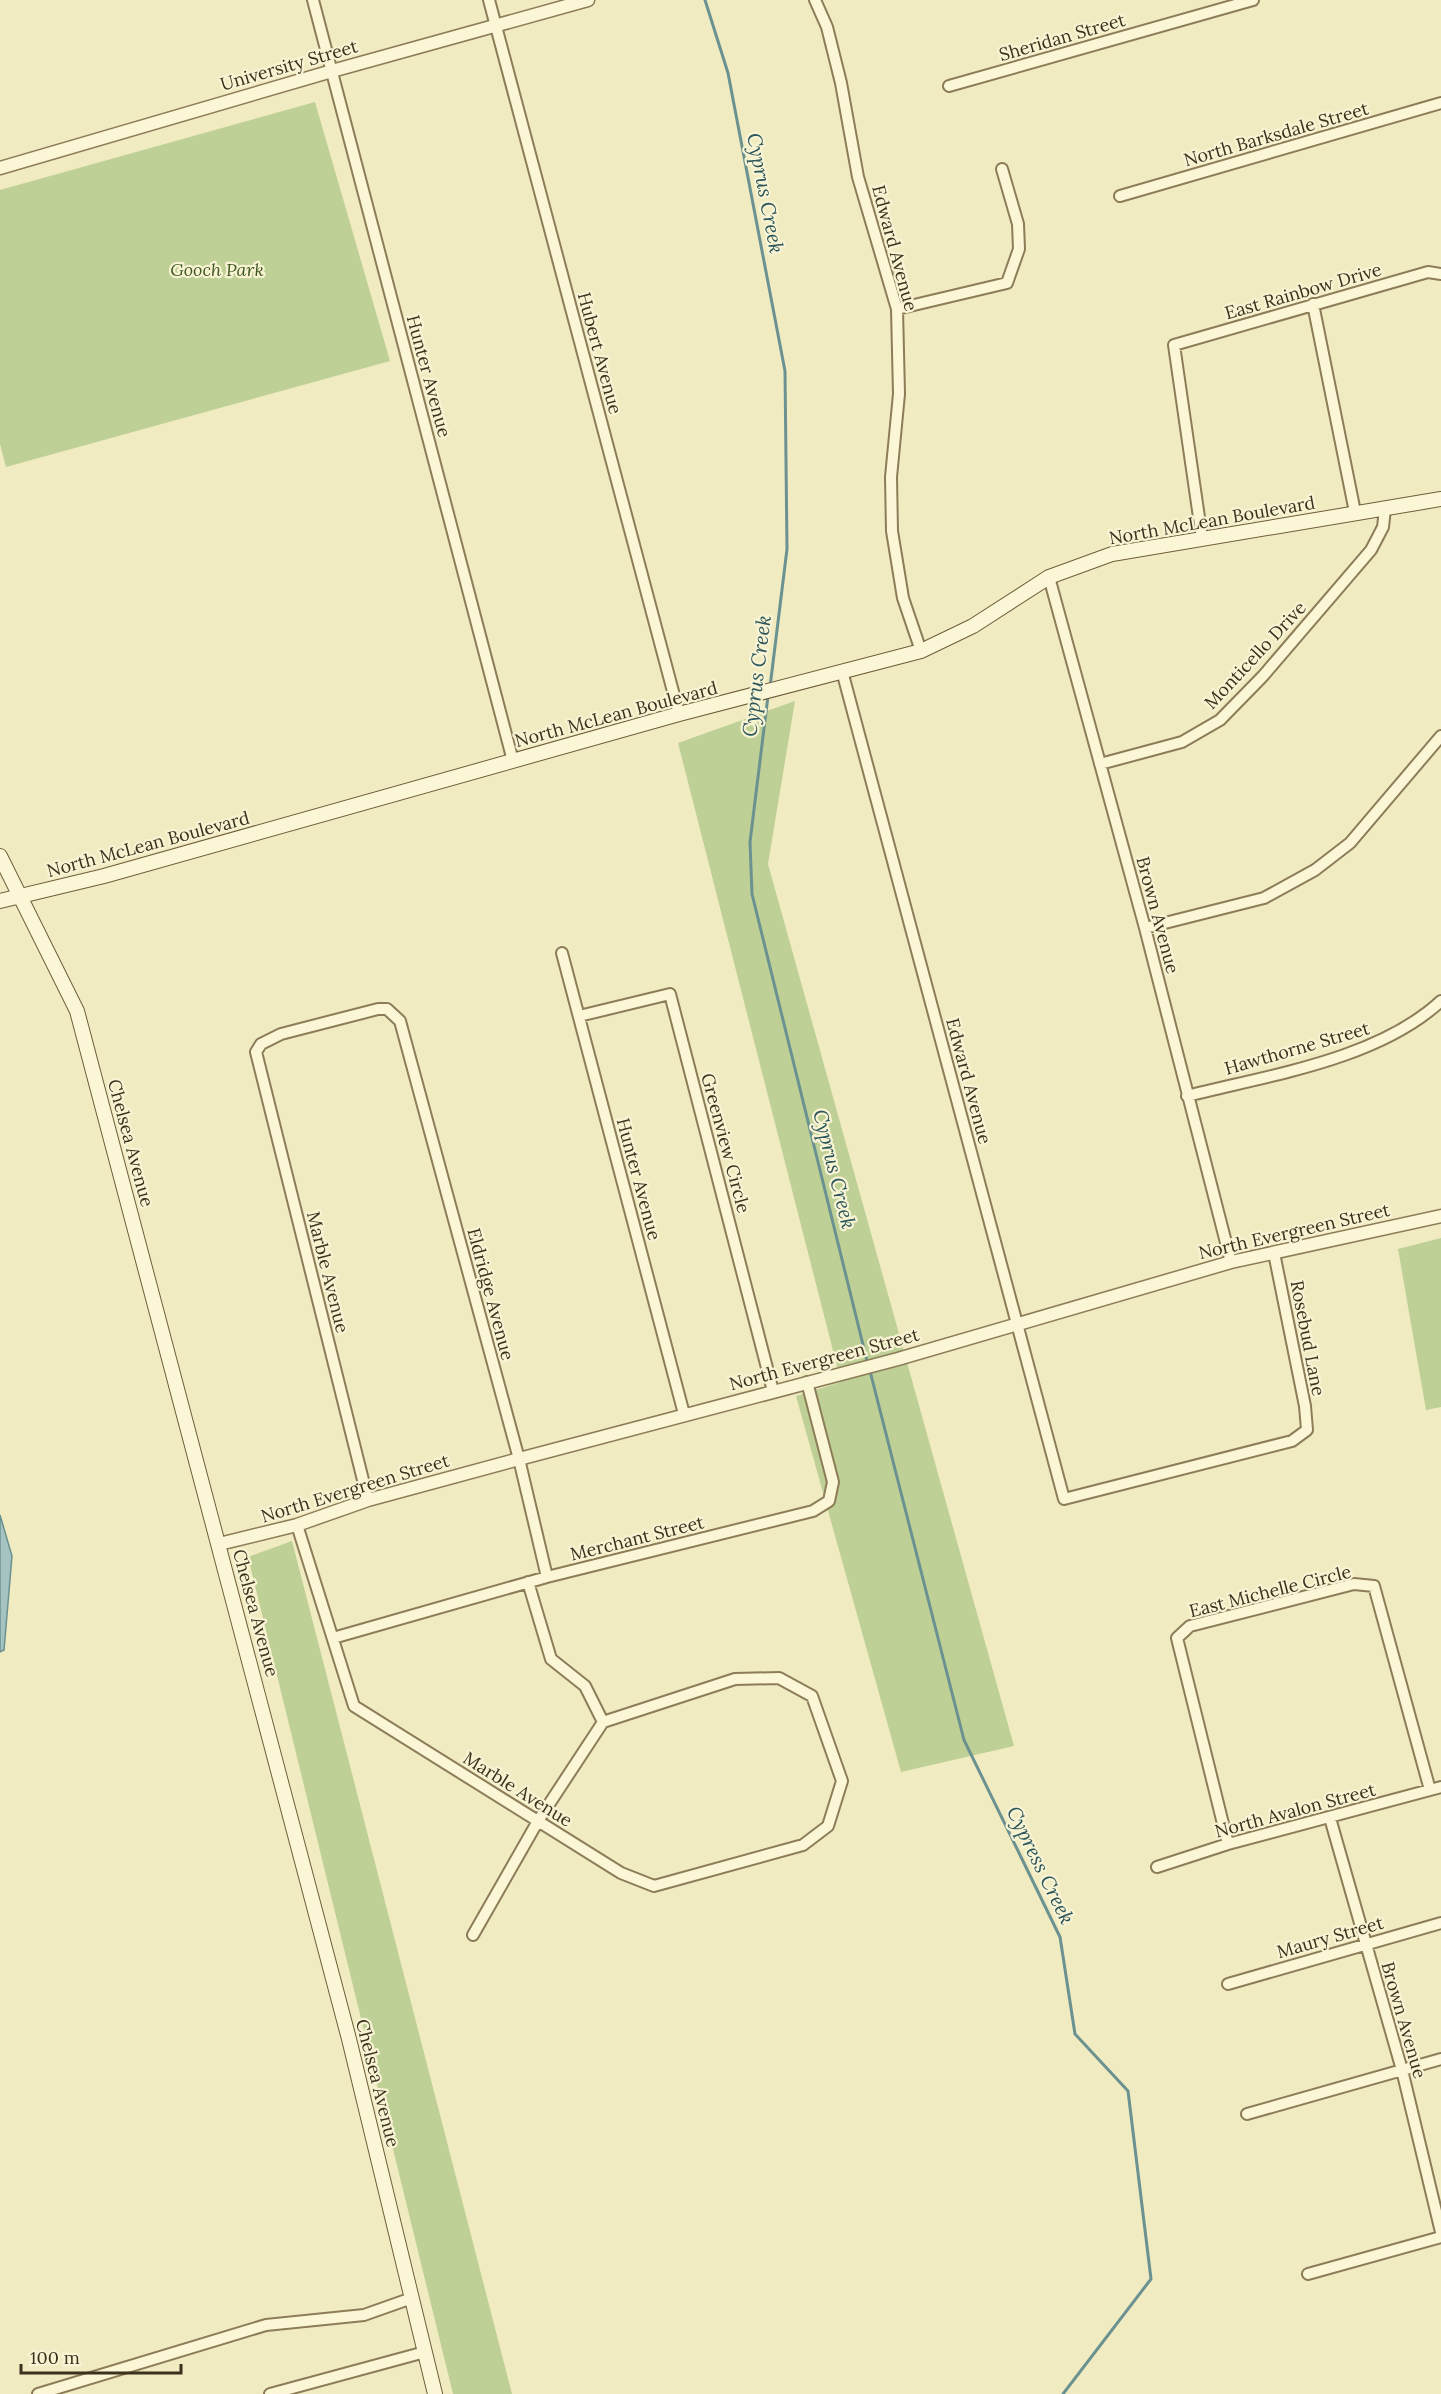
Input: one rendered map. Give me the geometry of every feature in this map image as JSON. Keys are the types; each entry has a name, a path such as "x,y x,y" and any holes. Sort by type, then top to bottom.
{"main road":[{"name":"North McLean Boulevard","path":"0,901 104,876 679,714 921,651 973,626 1049,577 1112,554 1441,499"},
{"name":"Chelsea Avenue","path":"0,856 77,1011 349,2039 435,2394"}],"street":[{"name":"Hunter Avenue","path":"313,0 513,761"},
{"name":"Hubert Avenue","path":"489,0 679,714"},
{"name":"University Street","path":"0,168 332,71 588,0"},
{"name":"Edward Avenue","path":"815,0 827,27 841,82 858,177 897,309 899,394 891,477 892,531 903,598 921,651"},
{"name":"Sheridan Street","path":"949,86 1253,0"},
{"name":"North Barksdale Street","path":"1120,196 1441,103"},
{"path":"897,309 1007,284 1019,249 1018,233 1002,169"},
{"name":"East Rainbow Drive","path":"1202,538 1174,345 1428,272 1441,274"},
{"path":"1313,304 1355,512"},
{"name":"Monticello Drive","path":"1100,764 1182,742 1220,720 1263,676 1371,550 1383,527 1385,509"},
{"name":"Brown Avenue","path":"1049,577 1145,928 1231,1262"},
{"name":"Edward Avenue","path":"842,671 1064,1499"},
{"path":"1145,928 1264,898 1315,870 1350,843 1441,736"},
{"name":"Hunter Avenue","path":"562,953 684,1414"},
{"name":"Greenview Circle","path":"579,1016 670,994 773,1391"},
{"name":"Hawthorne Street","path":"1187,1096 1365,1048 1409,1025 1441,1001"},
{"name":"Marble Avenue","path":"368,1500 256,1052 261,1044 281,1034 378,1009 387,1009 400,1021"},
{"name":"Eldridge Avenue","path":"400,1021 519,1459 547,1577"},
{"name":"North Evergreen Street","path":"219,1544 297,1525 368,1500 684,1414 898,1359 1231,1262 1441,1216"},
{"name":"Rosebud Lane","path":"1064,1499 1292,1441 1307,1430 1305,1406 1274,1253"},
{"name":"Merchant Street","path":"333,1638 528,1582 813,1511 829,1501 833,1482 807,1382"},
{"name":"Marble Avenue","path":"297,1525 354,1706 621,1873 654,1886 802,1845 828,1826 842,1781 812,1696 779,1678 735,1679 603,1722"},
{"path":"473,1935 538,1821 603,1722 585,1686 551,1659 528,1582"},
{"name":"East Michelle Circle","path":"1228,1844 1177,1638 1190,1626 1354,1584 1374,1586 1436,1789"},
{"name":"North Avalon Street","path":"1157,1867 1228,1844 1436,1789"},
{"name":"Brown Avenue","path":"1330,1818 1402,2070 1441,2232"},
{"name":"Maury Street","path":"1228,1984 1441,1923"},
{"path":"1247,2114 1441,2059"},
{"path":"1308,2274 1441,2237"},
{"path":"38,2394 266,2325 364,2315 412,2298"},
{"path":"270,2394 425,2352"}],"green space":[{"name":"Gooch Park","path":"315,102 390,361 6,467 0,444 0,190"},
{"path":"795,701 768,864 1014,1746 901,1772 796,1396 841,1382 678,743"},
{"path":"1441,1238 1441,1407 1426,1410 1398,1249"},
{"path":"292,1541 512,2394 453,2394 248,1557"}],"water":[{"path":"0,1515 12,1556 4,1650 0,1652"}],"waterway":[{"name":"Cyprus Creek","path":"705,0 728,73 785,371 787,549 770,687"},
{"name":"Cyprus Creek","path":"768,696 750,842 752,894 868,1365"},
{"name":"Cypress Creek","path":"870,1371 964,1740 1060,1937 1075,2034 1128,2091 1151,2279 1063,2394"}]}
